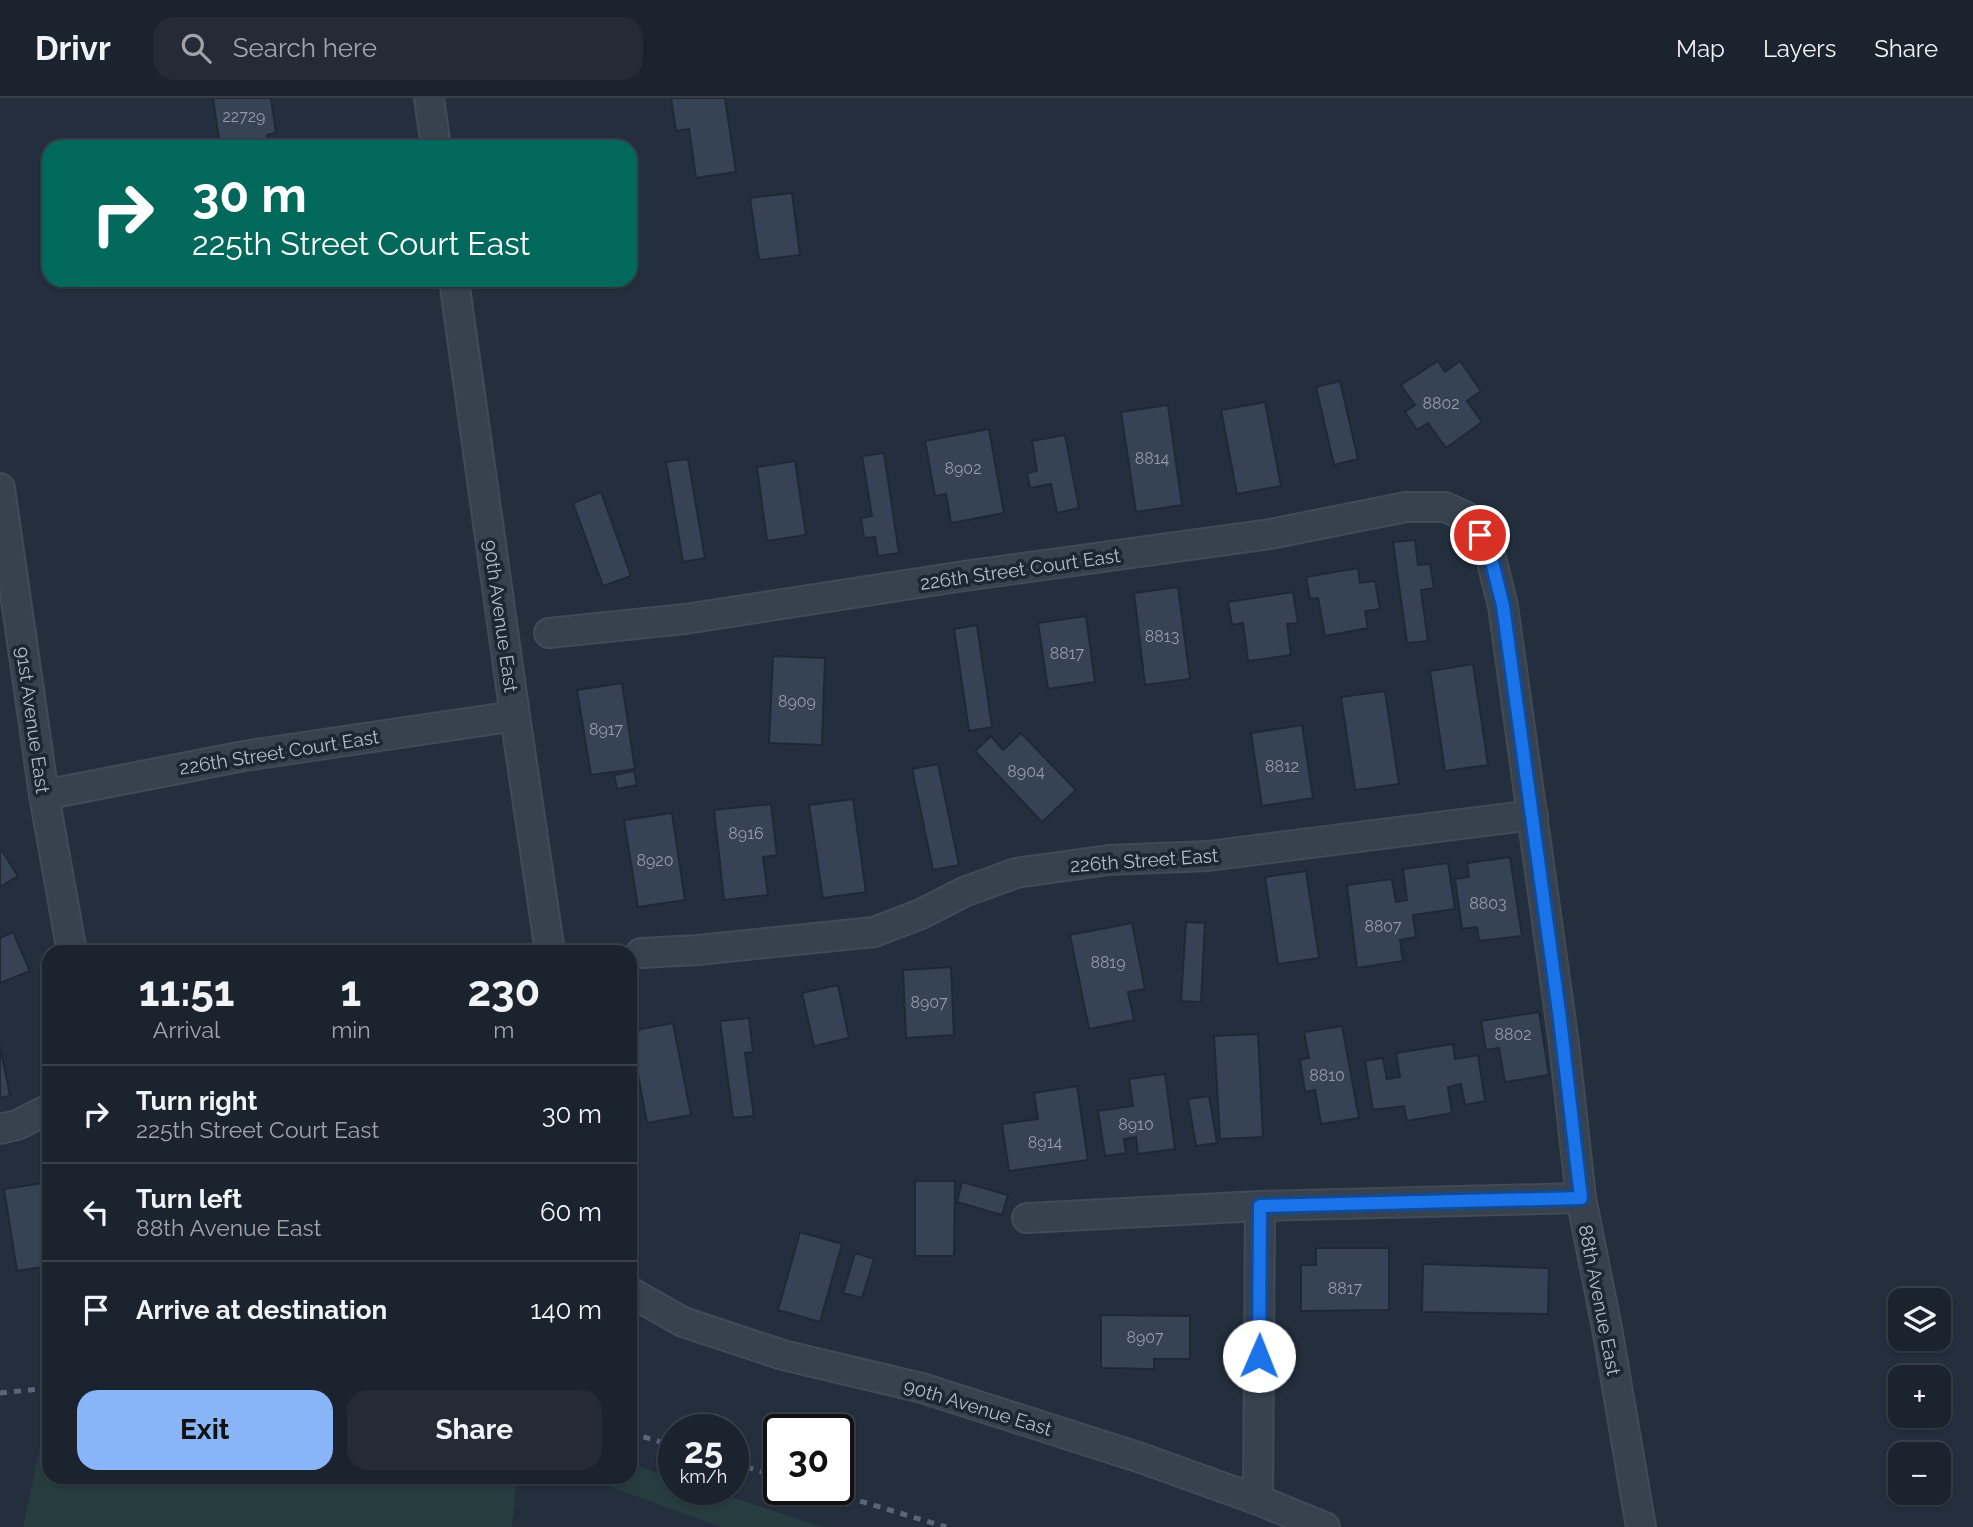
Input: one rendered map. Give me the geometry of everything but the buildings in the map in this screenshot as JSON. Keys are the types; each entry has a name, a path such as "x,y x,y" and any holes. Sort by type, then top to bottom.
{"street":[{"path":"429,98 435,140"},
{"name":"90th Avenue East","path":"455,287 514,716 549,945"},
{"name":"91st Avenue East","path":"0,488 44,795 71,945"},
{"name":"226th Street Court East","path":"549,634 685,619 964,576 1270,534 1406,507 1445,508 1465,516 1480,535"},
{"name":"88th Avenue East","path":"1480,535 1491,558 1503,606 1564,1044 1581,1198 1607,1328 1641,1527"},
{"name":"226th Street Court East","path":"44,795 244,756 514,716"},
{"name":"226th Street East","path":"641,953 698,950 874,932 921,914 964,892 1016,873 1109,860 1208,856 1533,815"},
{"path":"0,1129 17,1125 42,1112"},
{"path":"1027,1218 1260,1206 1581,1198"},
{"path":"1258,1500 1260,1206"},
{"name":"90th Avenue East","path":"637,1296 683,1322 783,1355 922,1388 1141,1458 1325,1527"}],"green space":[{"path":"42,1439 42,1484 516,1484 512,1527 23,1527"},
{"path":"637,1466 658,1473 658,1504 603,1484 637,1484"},
{"path":"749,1503 823,1527 721,1527 660,1505 749,1505"}],"railway":[{"path":"0,1393 42,1389"},
{"path":"637,1435 658,1441"},
{"path":"749,1468 763,1472"},
{"path":"854,1499 946,1527"}],"route":[{"path":"1259,1356 1260,1206 1581,1198 1560,1019 1503,606 1491,558 1480,535"}]}
